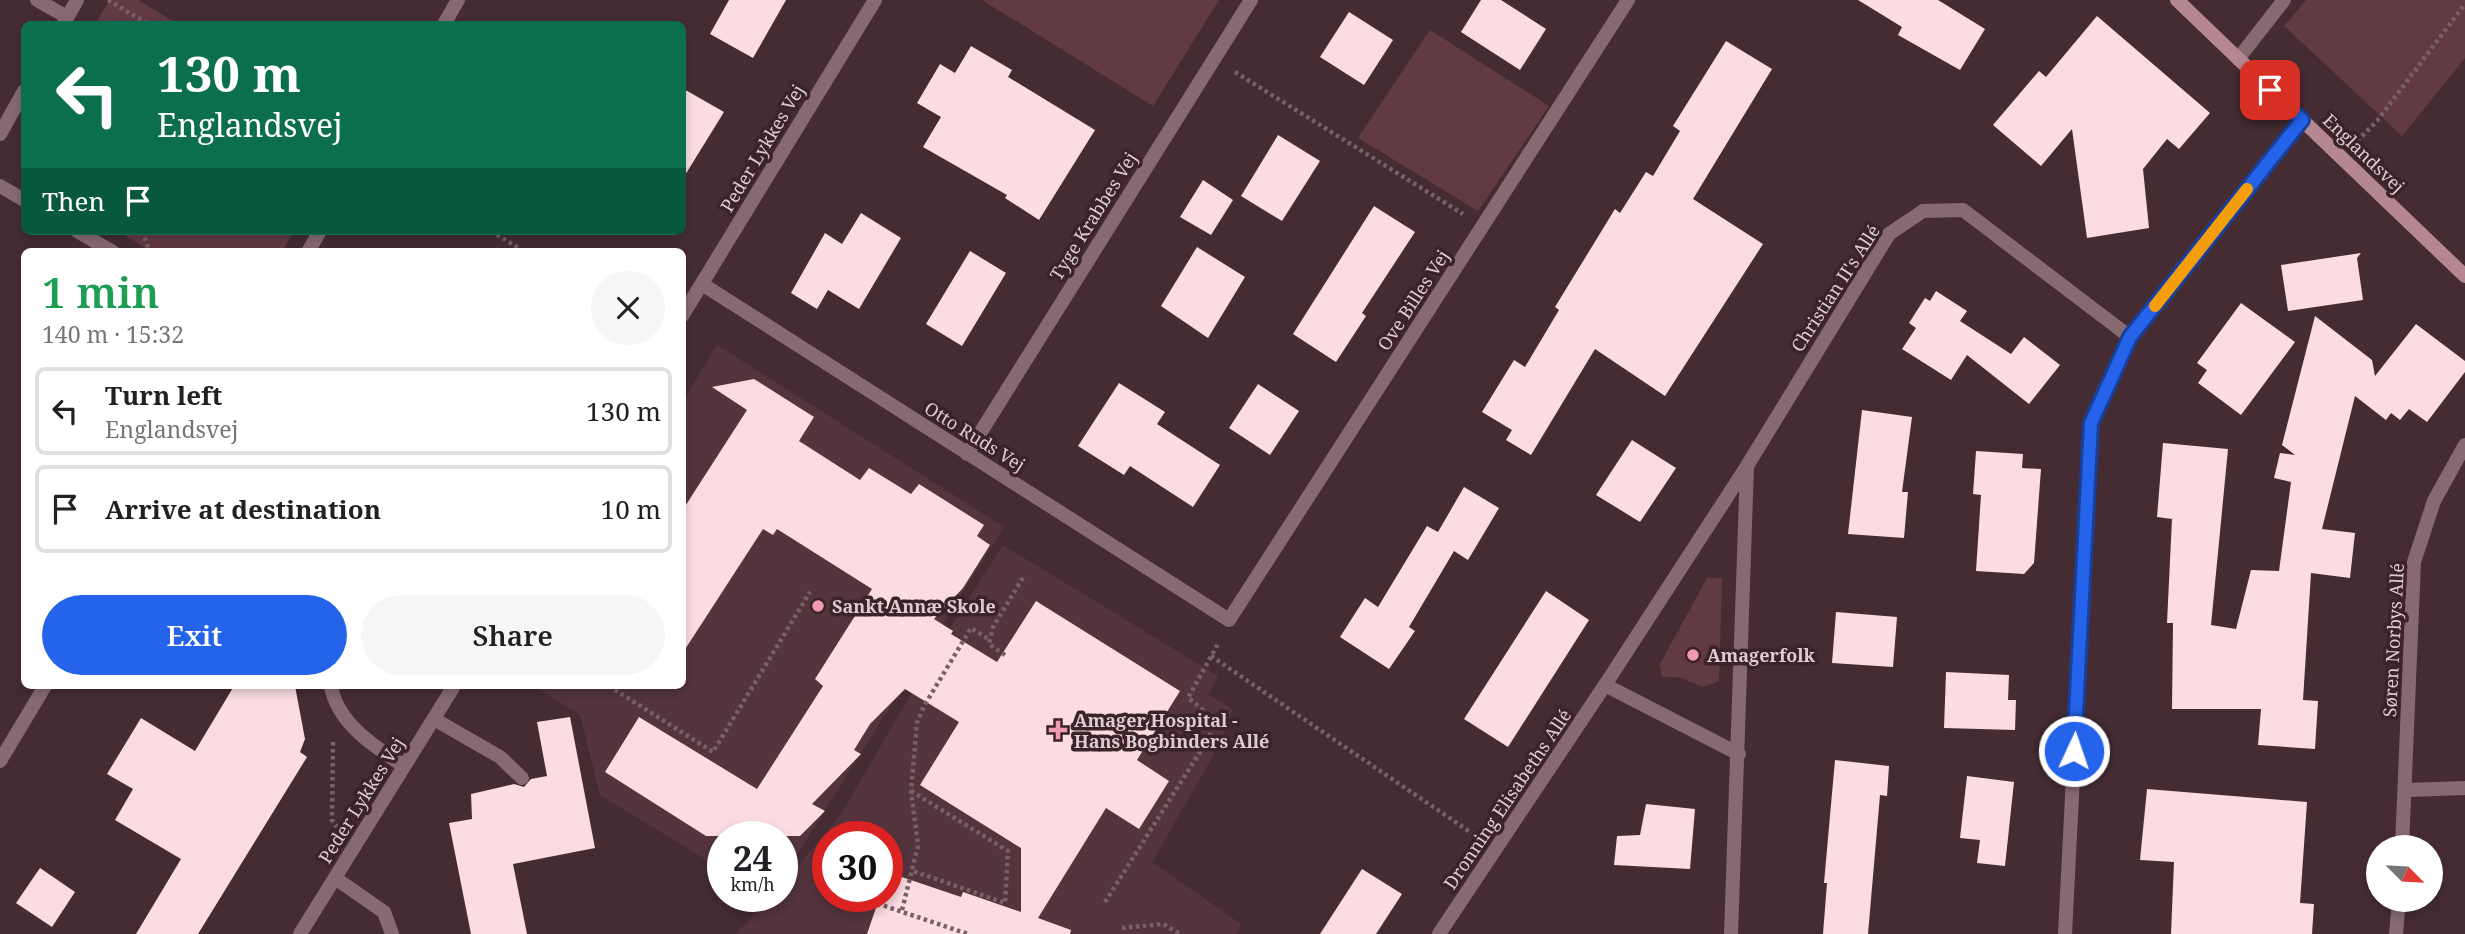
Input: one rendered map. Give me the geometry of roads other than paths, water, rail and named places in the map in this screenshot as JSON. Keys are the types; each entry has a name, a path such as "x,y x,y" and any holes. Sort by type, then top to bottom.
{"street":[{"path":"37,0 65,21 77,0"},
{"path":"445,21 458,0"},
{"name":"Peder Lykkes Vej","path":"686,310 875,0"},
{"name":"Tyge Krabbes Vej","path":"967,454 1251,0"},
{"name":"Ove Billes Vej","path":"1229,620 1628,0"},
{"name":"Englandsvej","path":"2178,0 2465,275"},
{"path":"2238,59 2284,0"},
{"path":"0,134 21,96"},
{"path":"2065,934 2091,423 2130,337 2302,120"},
{"path":"0,186 21,198"},
{"name":"Christian II's Allé","path":"1605,685 1747,466 1889,234 1923,211 1963,210 2130,337"},
{"path":"84,235 106,248"},
{"name":"Otto Ruds Vej","path":"702,284 1229,620"},
{"name":"Søren Norbys Allé","path":"2403,835 2414,562 2434,501 2465,445"},
{"name":"Christian II's Allé","path":"1731,934 1747,466"},
{"path":"1605,685 1739,754"},
{"name":"Dronning Elisabeths Allé","path":"1440,934 1605,685"},
{"path":"0,761 44,689"},
{"name":"Peder Lykkes Vej","path":"300,934 452,689"},
{"path":"332,693 359,734 404,766"},
{"path":"434,719 500,757 522,778"},
{"path":"2406,790 2465,788"},
{"path":"335,878 384,912 392,934"},
{"path":"2396,934 2398,912"}],"place":[{"name":"Sankt Annæ Skole","path":"818,606"},
{"name":"Amagerfolk","path":"1693,655"},
{"name":"Amager Hospital - Hans Bogbinders Allé","path":"1058,730"}]}
